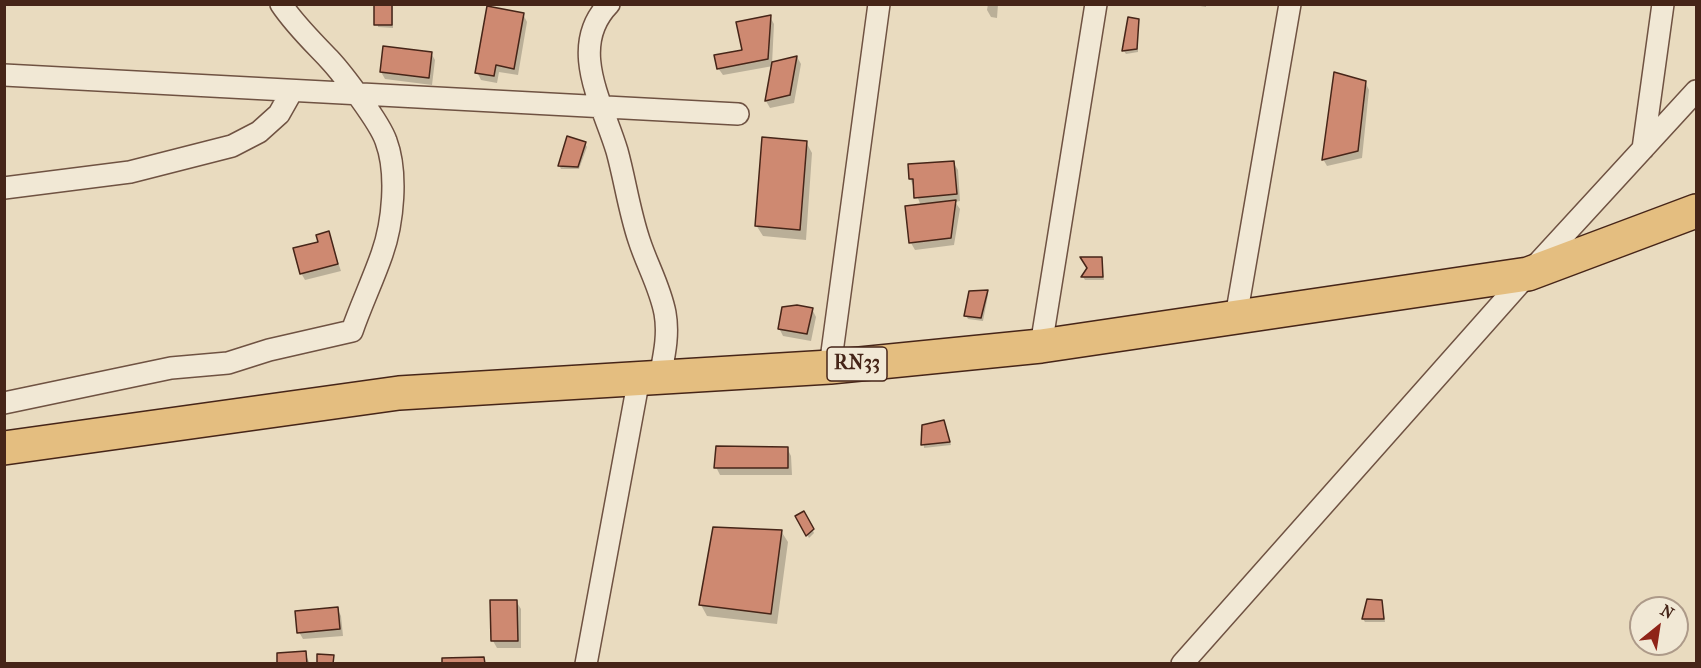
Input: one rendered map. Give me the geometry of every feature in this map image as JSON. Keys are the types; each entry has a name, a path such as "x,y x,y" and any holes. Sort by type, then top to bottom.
{"main road":[{"name":"RN33","path":"4,447 399,393 830,367 1041,346 1528,274 1696,211"}],"street":[{"path":"4,403 171,368 228,363 269,350 352,331 383,253 393,180 386,140 356,94 330,60 298,29 280,4"},
{"path":"586,663 650,378 667,337 665,314 656,280 640,244 626,201 616,151 594,87 589,49 592,28 609,4"},
{"path":"830,367 879,4"},
{"path":"1041,346 1096,4"},
{"path":"1236,317 1290,4"},
{"path":"1643,149 1663,4"},
{"path":"4,75 738,114"},
{"path":"4,188 130,172 232,146 259,132 279,114 292,91"},
{"path":"1182,663 1528,274 1696,91"}],"building":[{"path":"374,4 392,4 392,25 374,25"},
{"path":"487,6 524,13 514,69 496,65 494,76 475,73"},
{"path":"771,15 768,59 717,69 714,55 742,50 736,22"},
{"path":"1128,17 1139,19 1137,49 1122,51"},
{"path":"383,46 432,52 429,78 380,72"},
{"path":"797,56 790,95 765,101 772,62"},
{"path":"1334,72 1366,81 1358,151 1322,160"},
{"path":"567,136 586,142 578,167 558,166"},
{"path":"762,137 807,141 800,230 755,226"},
{"path":"954,161 957,194 914,198 913,179 909,179 908,164"},
{"path":"956,200 951,238 909,243 905,206"},
{"path":"329,231 338,264 300,274 293,248 318,242 316,235"},
{"path":"1080,257 1102,257 1103,277 1081,277 1087,268"},
{"path":"988,290 981,318 964,316 969,291"},
{"path":"797,305 813,308 807,334 778,329 782,307"},
{"path":"944,420 950,442 921,445 922,425"},
{"path":"716,446 788,447 788,468 714,468"},
{"path":"804,511 814,529 806,536 795,516"},
{"path":"713,527 782,530 771,614 699,605"},
{"path":"1367,599 1382,600 1384,619 1362,619"},
{"path":"490,600 517,600 518,641 491,641"},
{"path":"338,607 340,629 297,633 295,611"},
{"path":"306,651 307,664 277,664 277,653"},
{"path":"317,654 334,655 333,664 317,664"},
{"path":"484,657 485,664 442,664 442,658"}]}
